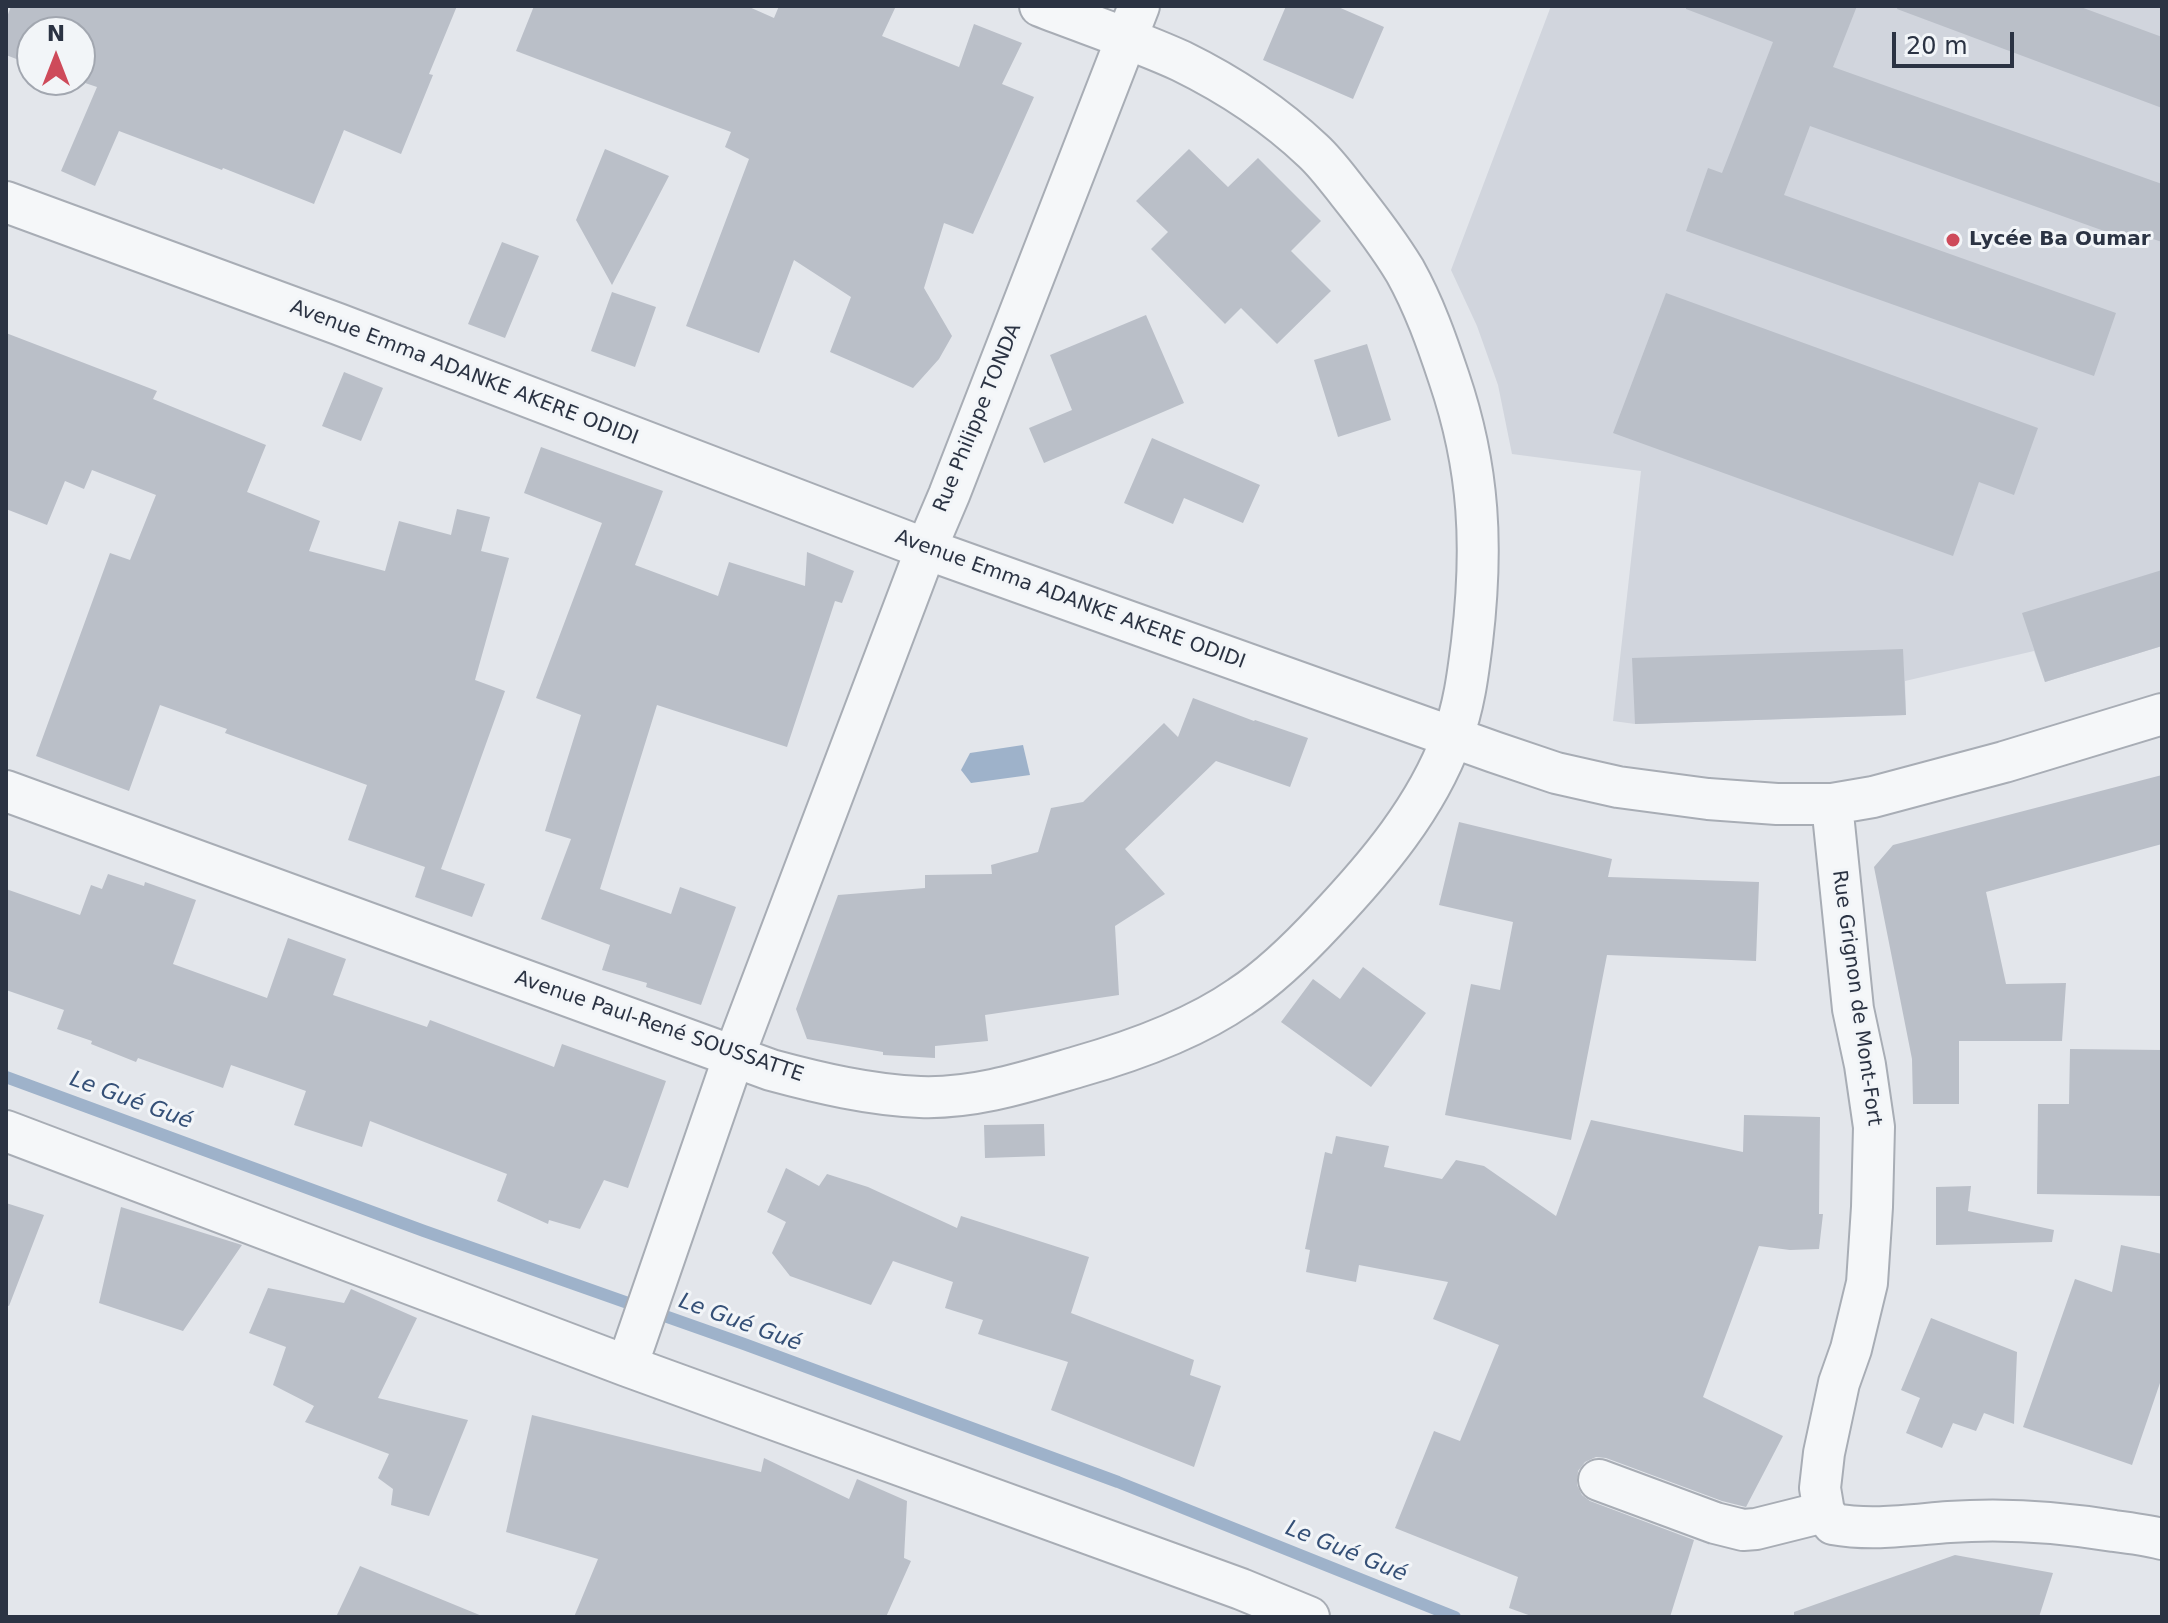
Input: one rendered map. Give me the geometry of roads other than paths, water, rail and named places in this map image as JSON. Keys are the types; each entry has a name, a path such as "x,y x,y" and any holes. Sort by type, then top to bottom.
{"street":[{"name":"Avenue Paul-René SOUSSATTE","path":"6,791 771,1070 858,1090 920,1097 967,1095 1016,1085 1119,1055 1190,1025 1239,999 1280,966 1355,889 1401,832 1430,787 1453,737 1464,695 1476,606 1478,519 1470,449 1426,313 1406,274 1385,240 1316,154 1266,112 1181,61 1132,22 1040,6"},
{"name":"Rue Philippe TONDA","path":"632,1350 734,1056 926,549 1132,22"},
{"name":"Avenue Emma ADANKE AKERE ODIDI","path":"6,202 338,324 926,549 1556,773 1618,787 1708,799 1832,804 1873,797 2004,762 2162,714"},
{"name":"Rue Grignon de Mont-Fort","path":"1824,1512 1820,1488 1824,1453 1839,1383 1867,1283 1874,1127 1853,1009 1832,804"},
{"path":"6,1131 632,1350 1309,1617"},
{"path":"1599,1480 1689,1514 1743,1530 1824,1512 1833,1524 1850,1527 2016,1520 2087,1526 2162,1539"}],"water":[{"path":"1023,745 1030,775 971,783 961,770 970,753"}],"waterway":[{"name":"Le Gué Gué","path":"6,1077 1118,1482 1455,1617"}],"place":[{"name":"Lycée Ba Oumar","path":"1953,240"}]}
